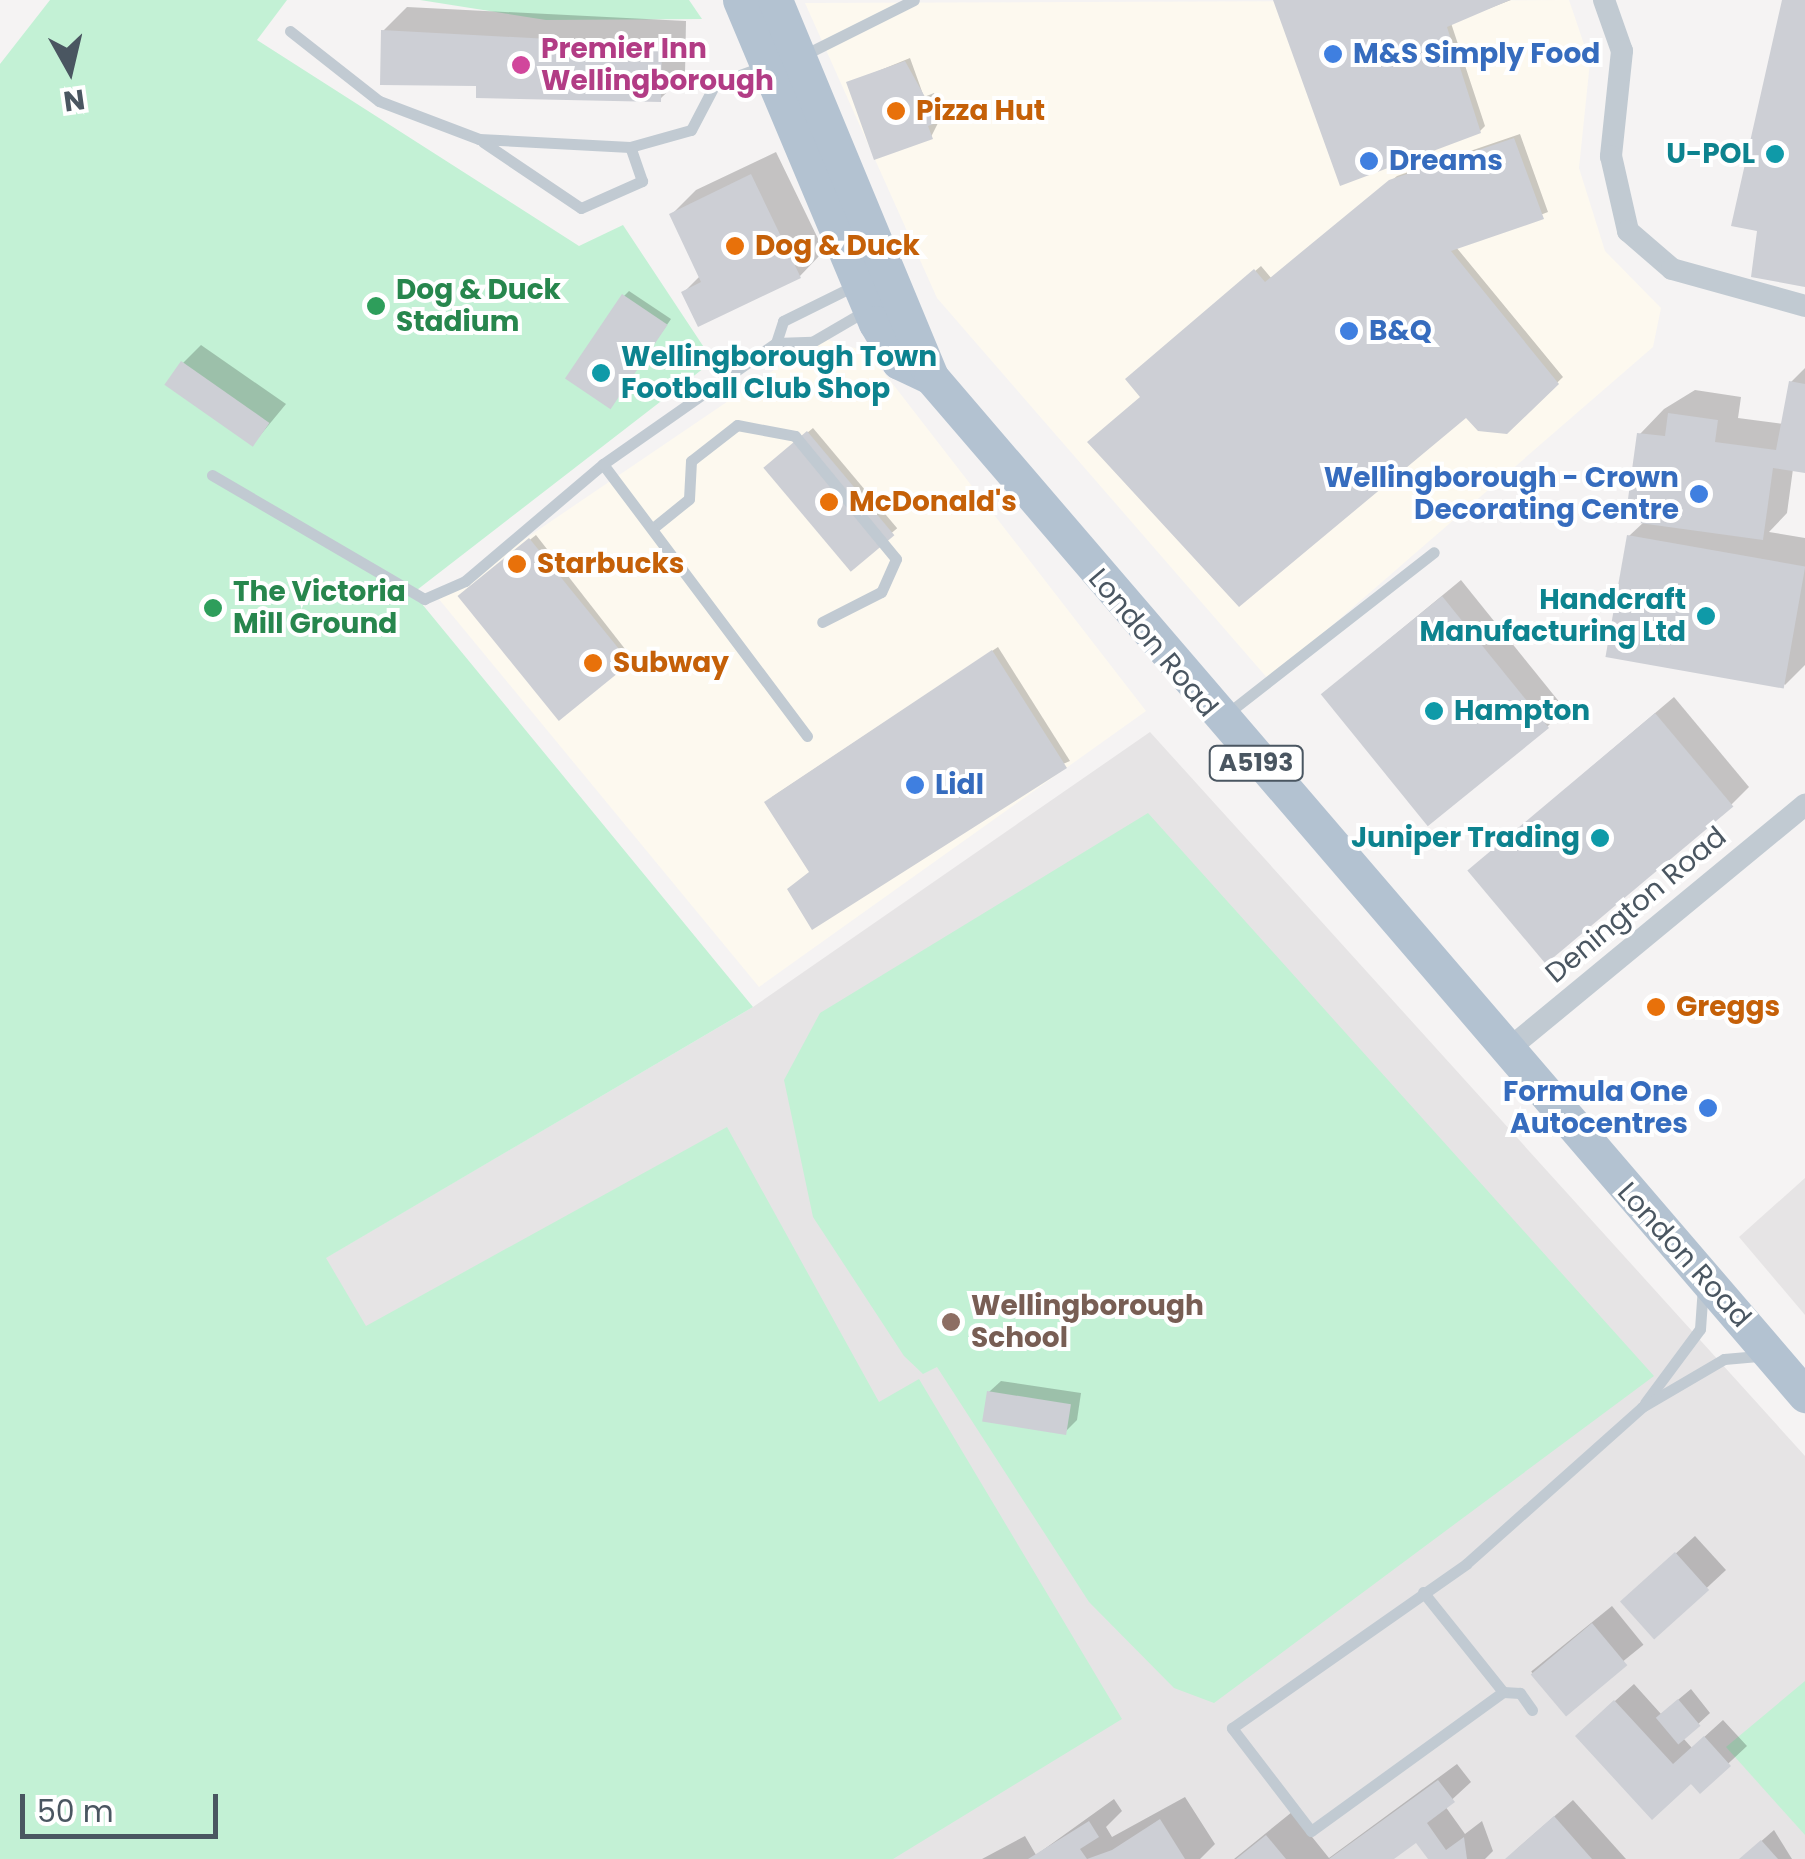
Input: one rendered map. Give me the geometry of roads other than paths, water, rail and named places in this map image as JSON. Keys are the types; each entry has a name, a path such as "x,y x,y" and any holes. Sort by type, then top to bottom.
{"main road":[{"path":"740,0 874,292"},
{"name":"London Road","path":"776,0 803,56 874,292 931,377 1218,720 1805,1395"}],"street":[{"path":"1604,0 1622,52 1611,156 1628,231 1672,270 1805,306"},
{"name":"Denington Road","path":"1505,1052 1805,804"}],"lane":[{"path":"480,140 630,148 691,130 714,84 803,56 914,0"},
{"path":"290,31 380,101 480,140 581,208 642,181 630,148"},
{"path":"776,343 783,320 874,292"},
{"path":"212,475 424,599 465,580 603,464 776,343 812,342 874,292"},
{"path":"653,528 689,499 691,461 738,425 795,436 896,559 881,592 822,622"},
{"path":"603,464 807,736"},
{"path":"1218,720 1434,552"},
{"path":"1532,1710 1520,1693 1502,1692 1310,1832 1232,1728 1466,1564 1642,1407 1700,1329 1702,1273"},
{"path":"1642,1407 1724,1360 1775,1358"},
{"path":"1423,1592 1502,1692"}],"place":[{"name":"M&S Simply Food","path":"1333,54"},
{"name":"Premier Inn Wellingborough","path":"521,65"},
{"name":"Pizza Hut","path":"896,111"},
{"name":"U-POL","path":"1775,154"},
{"name":"Dreams","path":"1369,161"},
{"name":"Dog & Duck","path":"735,246"},
{"name":"Dog & Duck Stadium","path":"376,306"},
{"name":"B&Q","path":"1349,331"},
{"name":"Wellingborough Town Football Club Shop","path":"601,373"},
{"name":"Wellingborough - Crown Decorating Centre","path":"1699,494"},
{"name":"McDonald's","path":"829,502"},
{"name":"Starbucks","path":"517,564"},
{"name":"The Victoria Mill Ground","path":"213,608"},
{"name":"Handcraft Manufacturing Ltd","path":"1706,616"},
{"name":"Subway","path":"593,663"},
{"name":"Hampton","path":"1434,711"},
{"name":"Lidl","path":"915,785"},
{"name":"Juniper Trading","path":"1600,838"},
{"name":"Greggs","path":"1656,1007"},
{"name":"Formula One Autocentres","path":"1708,1108"},
{"name":"Wellingborough School","path":"951,1322"}]}
